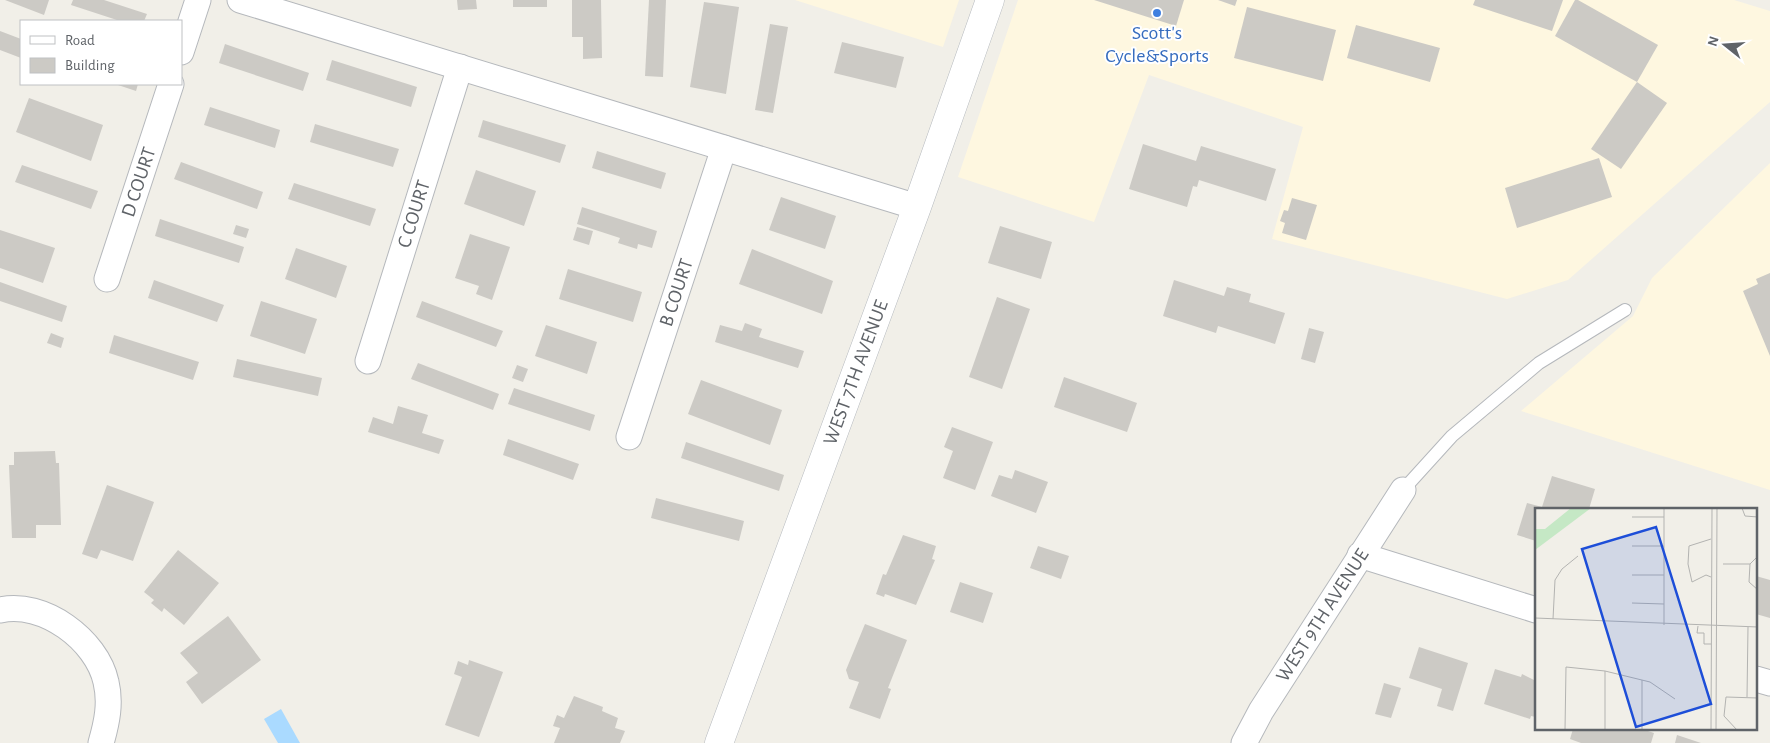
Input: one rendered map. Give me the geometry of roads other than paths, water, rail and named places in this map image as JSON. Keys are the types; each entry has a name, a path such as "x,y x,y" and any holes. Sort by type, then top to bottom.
{"street":[{"path":"182,49 198,0"},
{"path":"240,0 917,207"},
{"name":"WEST 7TH AVENUE","path":"719,743 917,207 990,0"},
{"name":"C COURT","path":"368,361 460,67"},
{"name":"D COURT","path":"108,279 171,85"},
{"name":"B COURT","path":"629,437 724,148"},
{"name":"WEST 9TH AVENUE","path":"1244,743 1261,710 1403,490"},
{"path":"1360,555 1535,610"},
{"path":"0,610 38,612 68,627 92,650 106,681 109,714 101,743"}],"lane":[{"path":"1403,490 1452,436 1539,363 1625,310"}],"water":[{"path":"281,709 300,743 278,743 264,719"}],"place":[{"name":"Scott's Cycle&Sports","path":"1157,13"}]}
